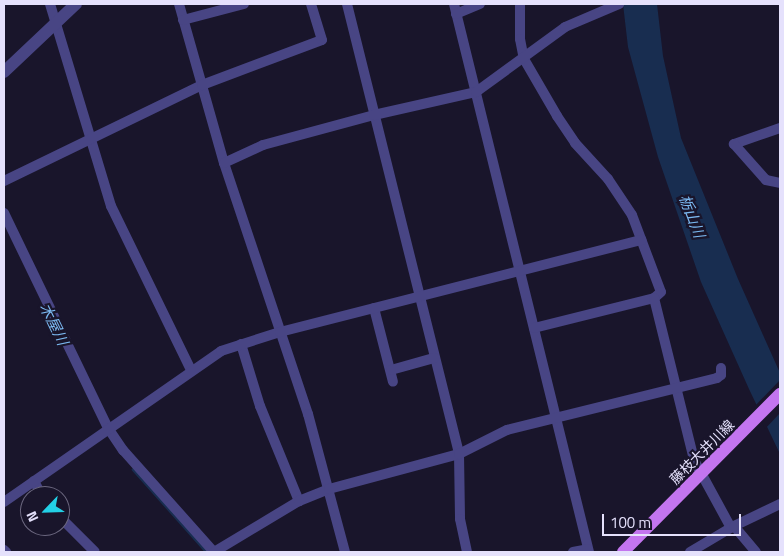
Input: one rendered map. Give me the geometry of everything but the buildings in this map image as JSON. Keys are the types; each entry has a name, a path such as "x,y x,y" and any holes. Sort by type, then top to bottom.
{"main road":[{"name":"藤枝大井川線","path":"623,552 780,394"}],"street":[{"path":"50,4 89,139 111,206 191,370"},
{"path":"4,72 76,4"},
{"path":"178,4 224,163 308,414 345,552"},
{"path":"182,20 244,4"},
{"path":"4,180 202,85 322,40 311,4"},
{"path":"347,4 459,454 460,519 467,552"},
{"path":"480,4 455,9 589,550 573,552"},
{"path":"520,4 520,38 524,59 575,143 608,179 632,215 661,292 654,298 534,328"},
{"path":"224,163 263,145 374,115 476,92 524,59 565,27 619,4"},
{"path":"780,128 734,144 766,180 780,183"},
{"path":"4,213 108,428 123,450 214,552 299,500 329,488 459,454 507,430 717,378 721,375 721,368"},
{"path":"4,502 191,370 221,351 280,332 641,240"},
{"path":"654,298 694,460 733,527 756,552"},
{"path":"374,308 393,382"},
{"path":"241,344 260,406 299,500"},
{"path":"391,370 434,358"},
{"path":"34,481 37,486"},
{"path":"690,552 733,527 780,504"},
{"path":"70,527 95,552"}],"water":[{"name":"栃山川","path":"623,4 657,4 663,56 681,138 738,279 780,373 780,454 701,282 658,157 628,47"}],"pier":[{"path":"780,380 780,413 765,429 754,407"}],"waterway":[{"name":"木屋川","path":"133,469 207,552"}]}
